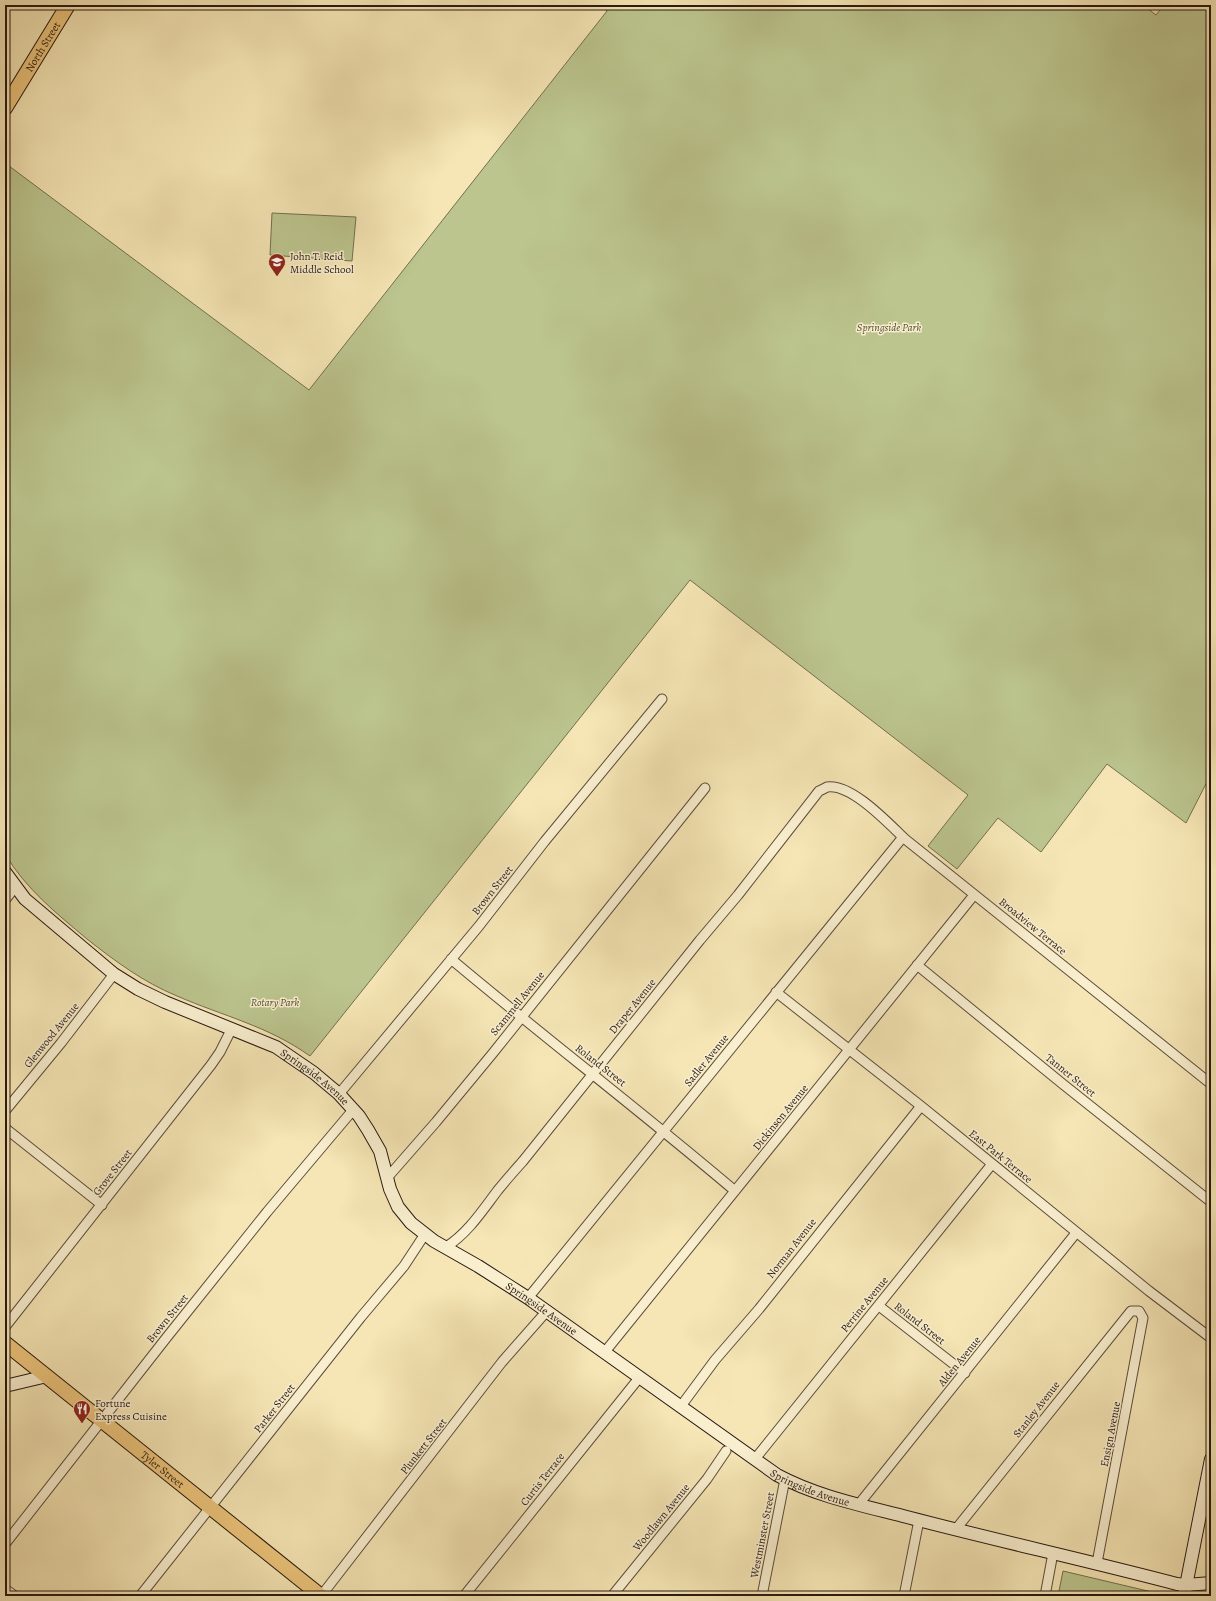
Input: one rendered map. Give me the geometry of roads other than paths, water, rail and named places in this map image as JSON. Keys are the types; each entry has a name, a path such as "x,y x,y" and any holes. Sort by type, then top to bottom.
{"main road":[{"name":"North Street","path":"7,99 68,5"},
{"name":"Tyler Street","path":"5,1342 321,1596"}],"street":[{"name":"Brown Street","path":"339,1094 451,959 592,782 662,699"},
{"name":"Draper Avenue","path":"446,1247 463,1235 499,1188 527,1156 747,884 819,791 826,787 840,789"},
{"name":"Scammell Avenue","path":"387,1178 436,1122 705,788"},
{"name":"Broadview Terrace","path":"840,789 845,790 856,797 878,814 903,837 974,895 1211,1084"},
{"name":"Sadler Avenue","path":"528,1298 903,837"},
{"name":"Springside Avenue","path":"5,872 25,899 114,974 138,989 165,1002 276,1047 314,1073 339,1094 368,1130 380,1151 387,1178 398,1207 411,1223 425,1234 528,1298 777,1475 804,1488 859,1504 1177,1584 1185,1590 1211,1583"},
{"path":"5,900 16,886"},
{"name":"Dickinson Avenue","path":"604,1353 974,895"},
{"name":"Roland Street","path":"451,959 521,1017 593,1073 735,1191"},
{"name":"Tanner Street","path":"917,965 1211,1202"},
{"name":"Glenwood Avenue","path":"5,1111 61,1043 114,974"},
{"name":"East Park Terrace","path":"776,992 921,1106 1076,1233 1211,1338"},
{"name":"Grove Street","path":"5,1327 211,1065 220,1052 232,1028"},
{"name":"Norman Avenue","path":"681,1406 716,1360 759,1309 921,1106"},
{"name":"Brown Street","path":"5,1544 262,1218 353,1110"},
{"path":"5,1128 102,1205"},
{"name":"Perrine Avenue","path":"755,1459 992,1164"},
{"name":"Alden Avenue","path":"859,1504 1076,1233"},
{"name":"Parker Street","path":"140,1596 361,1317 404,1266 425,1234"},
{"name":"Roland Street","path":"879,1306 965,1373"},
{"name":"Stanley Avenue","path":"956,1529 1131,1311 1139,1311"},
{"name":"Ensign Avenue","path":"1097,1563 1143,1318 1139,1311"},
{"name":"Plunkett Street","path":"321,1596 502,1362 546,1312"},
{"path":"5,1386 47,1376"},
{"name":"Curtis Terrace","path":"464,1596 639,1378"},
{"name":"Woodlawn Avenue","path":"612,1596 707,1479 726,1451"},
{"path":"1185,1590 1211,1459"},
{"name":"Westminster Street","path":"762,1596 785,1479"},
{"path":"904,1596 919,1520"},
{"path":"1045,1596 1053,1553"},
{"path":"5,1589 15,1596"}],"place":[{"name":"John T. Reid Middle School","path":"277,277"},
{"name":"Fortune Express Cuisine","path":"82,1424"}],"park label":[{"name":"Springside Park","path":"889,327"},
{"name":"Rotary Park","path":"275,1002"}]}
